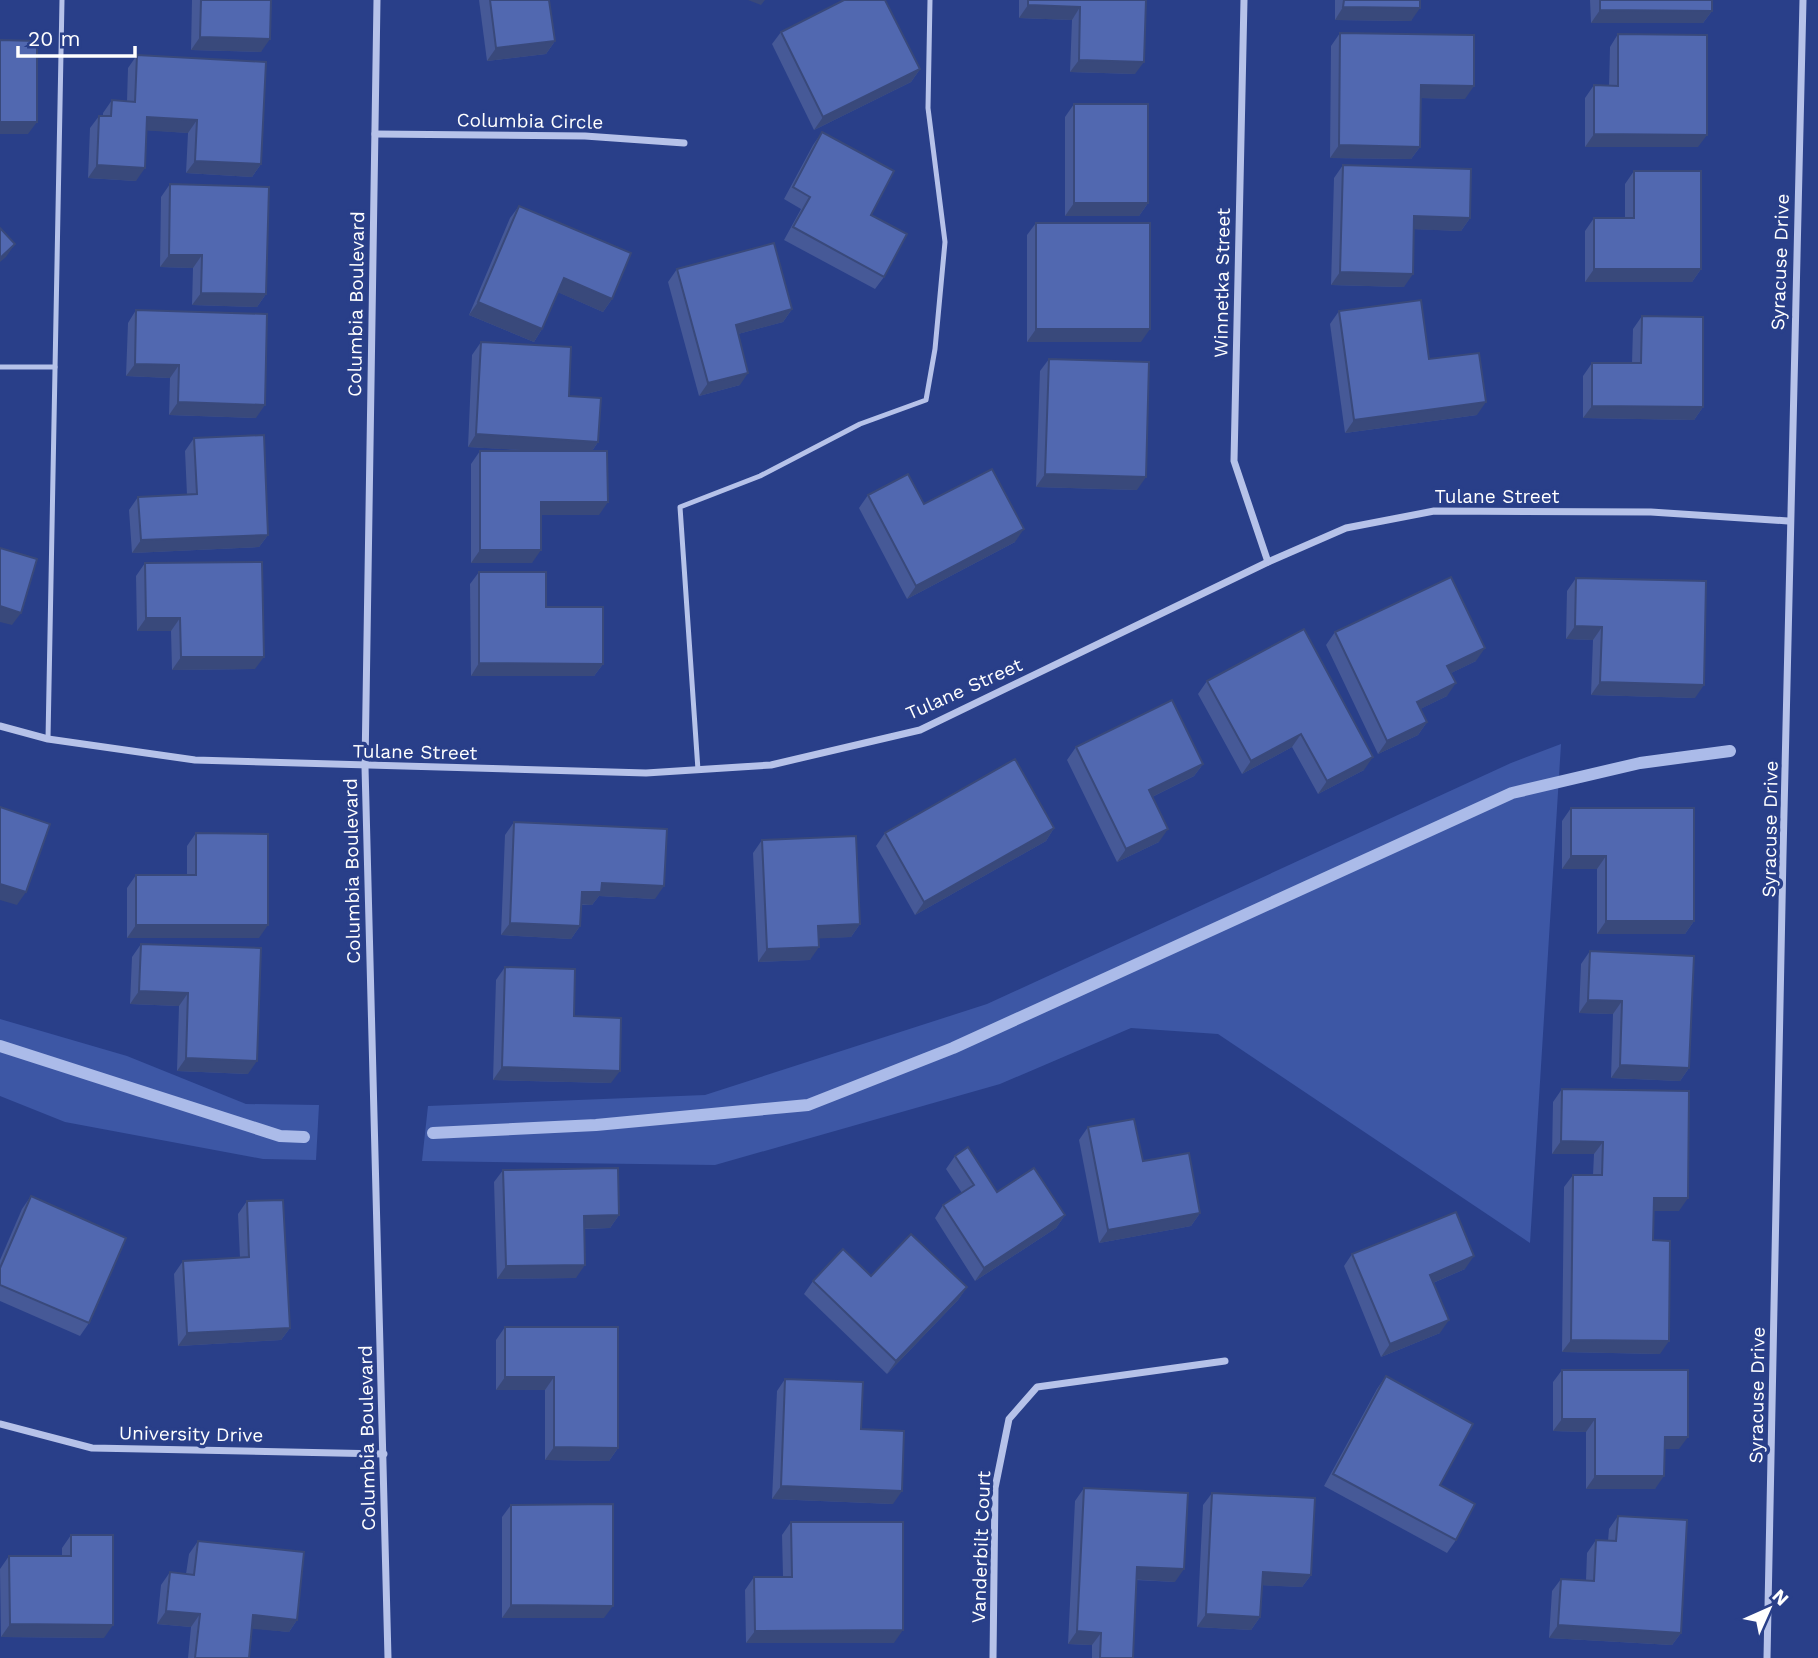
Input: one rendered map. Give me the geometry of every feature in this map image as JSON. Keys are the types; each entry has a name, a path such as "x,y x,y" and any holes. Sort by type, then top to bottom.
{"street":[{"name":"Columbia Boulevard","path":"377,0 365,767 388,1658"},
{"name":"Winnetka Street","path":"1244,0 1234,461 1268,562"},
{"name":"Syracuse Drive","path":"1767,1658 1787,758 1788,521 1803,0"},
{"name":"Columbia Circle","path":"375,134 585,136 684,143"},
{"name":"Tulane Street","path":"0,726 48,739 195,760 646,773 771,765 920,730 1268,562 1346,528 1434,511 1651,512 1788,521"},
{"name":"Vanderbilt Court","path":"993,1658 995,1488 1009,1419 1037,1387 1225,1361"},
{"name":"University Drive","path":"0,1424 92,1448 384,1454"}],"lane":[{"path":"48,739 62,0"},
{"path":"698,770 680,507 760,476 860,424 926,400 935,349 945,242 928,108 930,0"},
{"path":"0,367 55,367"}],"shaded area":[{"path":"1561,744 1530,1243 1218,1034 1131,1028 1000,1084 715,1165 422,1161 428,1106 705,1095 987,1004 1511,763"},
{"path":"0,1019 127,1056 246,1104 319,1105 316,1160 263,1159 65,1122 0,1096"}],"building":[{"path":"201,0 271,0 270,39 200,37"},
{"path":"490,0 549,0 555,41 496,48"},
{"path":"844,0 885,0 920,69 823,117 781,32"},
{"path":"1028,0 1146,0 1144,62 1079,60 1080,7 1028,5"},
{"path":"1344,0 1420,0 1420,8 1343,7"},
{"path":"1600,0 1712,0 1712,11 1600,10"},
{"path":"1340,33 1474,35 1474,86 1421,85 1420,147 1339,145"},
{"path":"1618,34 1707,35 1707,135 1594,134 1594,85 1618,86"},
{"path":"0,40 37,41 37,122 0,122"},
{"path":"137,55 266,62 261,164 195,161 197,120 147,117 145,168 97,165 99,116 111,116 112,100 135,102"},
{"path":"1074,104 1148,104 1148,203 1074,203"},
{"path":"822,132 894,171 871,215 907,234 884,277 793,227 810,197 793,187"},
{"path":"1343,165 1471,169 1470,218 1414,216 1413,274 1340,272"},
{"path":"1634,171 1701,171 1701,269 1594,269 1594,218 1634,218"},
{"path":"170,184 269,187 266,294 201,293 202,255 169,255"},
{"path":"519,206 631,253 612,299 564,278 542,329 478,302"},
{"path":"1036,223 1150,223 1150,329 1036,329"},
{"path":"0,228 15,244 0,258"},
{"path":"774,243 792,309 736,325 748,373 708,383 677,269"},
{"path":"1421,300 1429,359 1479,353 1486,402 1354,420 1339,311"},
{"path":"136,310 267,314 265,405 178,402 179,365 135,364"},
{"path":"1642,316 1703,317 1703,407 1592,406 1592,363 1641,363"},
{"path":"481,342 571,347 569,396 601,398 598,442 476,434"},
{"path":"1049,359 1149,362 1146,477 1045,474"},
{"path":"264,435 268,535 141,540 138,497 197,494 194,438"},
{"path":"480,451 607,451 608,502 541,502 541,550 480,550"},
{"path":"992,469 1024,529 916,586 868,495 908,474 924,504"},
{"path":"0,548 37,559 21,613 0,606"},
{"path":"262,562 264,657 181,657 180,618 146,618 145,563"},
{"path":"479,572 546,572 546,607 603,607 603,664 479,663"},
{"path":"1451,577 1485,648 1447,666 1456,683 1417,702 1427,722 1387,741 1335,632"},
{"path":"1576,578 1706,581 1704,685 1600,682 1602,627 1575,626"},
{"path":"1304,629 1373,757 1327,781 1301,734 1251,761 1207,681"},
{"path":"1172,700 1203,764 1149,790 1168,829 1126,849 1076,747"},
{"path":"1015,759 1054,828 924,902 885,833"},
{"path":"0,807 50,824 26,892 0,884"},
{"path":"1571,808 1694,808 1694,921 1606,921 1606,856 1571,856"},
{"path":"514,822 667,829 664,886 602,883 601,892 582,892 580,926 510,923"},
{"path":"196,833 268,834 268,925 136,925 136,875 196,875"},
{"path":"856,836 860,924 818,926 819,947 767,949 762,840"},
{"path":"141,944 261,948 257,1061 186,1058 188,993 139,991"},
{"path":"1590,951 1694,956 1689,1068 1620,1065 1622,1001 1588,1000"},
{"path":"505,967 575,969 574,1016 621,1018 620,1071 502,1067"},
{"path":"1562,1089 1689,1091 1688,1198 1654,1198 1653,1240 1670,1241 1669,1341 1571,1340 1573,1175 1602,1175 1603,1142 1561,1141"},
{"path":"1134,1119 1143,1161 1189,1153 1200,1213 1108,1230 1088,1127"},
{"path":"968,1147 997,1192 1034,1168 1065,1215 984,1268 943,1205 974,1185 955,1156"},
{"path":"618,1168 619,1215 584,1216 585,1265 506,1266 503,1170"},
{"path":"31,1196 126,1238 89,1323 0,1285 0,1268"},
{"path":"283,1200 290,1328 187,1333 183,1261 249,1257 247,1201"},
{"path":"1456,1212 1474,1256 1430,1275 1449,1320 1390,1344 1352,1254"},
{"path":"911,1234 967,1287 896,1361 813,1281 843,1249 871,1276"},
{"path":"505,1327 618,1327 618,1448 554,1447 554,1377 505,1377"},
{"path":"1562,1370 1688,1370 1688,1437 1665,1437 1664,1476 1595,1476 1595,1419 1562,1419"},
{"path":"1386,1376 1473,1424 1440,1485 1475,1504 1456,1540 1333,1474"},
{"path":"785,1379 863,1382 861,1429 904,1431 902,1491 781,1486"},
{"path":"1084,1488 1188,1493 1184,1569 1137,1567 1133,1658 1100,1658 1101,1633 1077,1631"},
{"path":"1212,1493 1315,1498 1311,1575 1263,1572 1260,1617 1206,1614"},
{"path":"613,1504 613,1606 511,1605 511,1505"},
{"path":"1618,1516 1687,1520 1681,1633 1558,1625 1561,1579 1594,1581 1596,1540 1616,1541"},
{"path":"791,1522 903,1522 903,1630 755,1631 754,1577 792,1577"},
{"path":"71,1535 113,1535 113,1625 10,1624 9,1556 71,1556"},
{"path":"198,1541 304,1552 297,1620 253,1615 249,1658 195,1658 200,1614 166,1611 170,1572 194,1575"}],"waterway":[{"path":"433,1133 596,1125 808,1105 953,1048 1512,793 1640,763 1730,751"},
{"path":"0,1046 280,1136 304,1137"}]}
